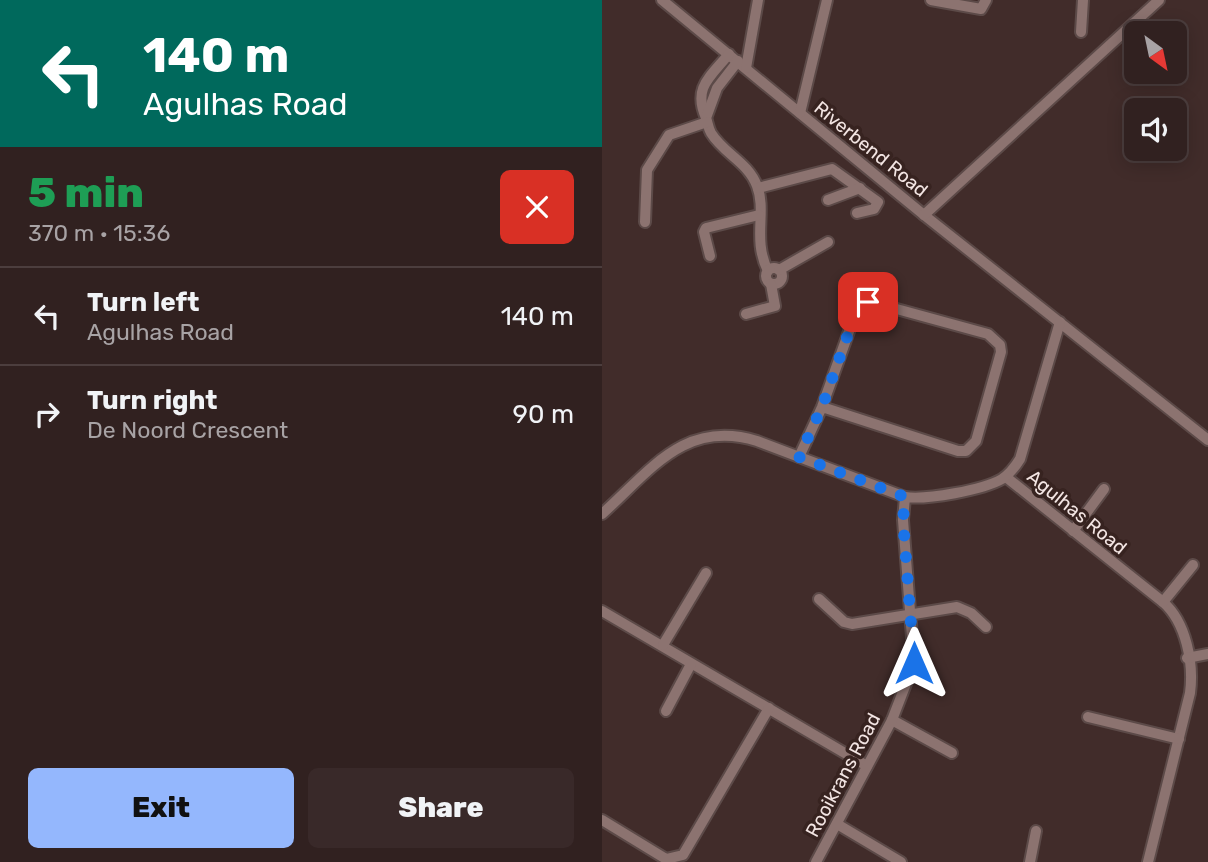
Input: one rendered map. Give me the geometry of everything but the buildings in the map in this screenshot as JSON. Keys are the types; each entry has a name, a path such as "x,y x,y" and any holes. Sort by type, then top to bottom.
{"street":[{"name":"Riverbend Road","path":"662,0 924,215 1208,440"},
{"path":"758,0 738,61 700,94 700,108 713,135 744,164 758,188 761,254 773,270"},
{"path":"800,113 827,0"},
{"path":"931,0 985,4"},
{"path":"1081,32 1083,0"},
{"path":"924,215 1159,0"},
{"path":"645,222 647,170 669,135 706,120"},
{"path":"758,188 824,169 839,172 876,200 878,206 858,212"},
{"path":"828,200 860,188"},
{"path":"710,256 704,232 706,228 759,215"},
{"path":"746,314 775,306 771,284 766,279 773,270 828,242"},
{"path":"799,457 822,407 857,309 866,303 988,334 1000,345 1001,352 976,441 966,451 958,451 822,407"},
{"path":"1006,477 1020,458 1060,322"},
{"name":"Agulhas Road","path":"602,514 671,453 697,437 732,435 905,497 925,497 980,486 1006,477 1163,602 1181,622 1191,686 1149,862"},
{"path":"1073,531 1104,489"},
{"name":"Rooikrans Road","path":"816,862 892,720 914,663 913,613 904,533 905,497"},
{"path":"1163,602 1193,565"},
{"path":"663,645 706,573"},
{"path":"818,599 844,622 852,624 957,607 971,613 986,627"},
{"path":"603,613 663,645 867,766"},
{"path":"1187,658 1208,654"},
{"path":"666,712 691,664"},
{"path":"602,820 666,859 683,856 769,708"},
{"path":"1088,717 1179,739"},
{"path":"892,720 952,752"},
{"path":"836,824 901,862"},
{"path":"1030,862 1036,831"}],"route":[{"path":"868,302 857,309 822,407 799,457 905,497 903,520 913,613 914,663"}]}
